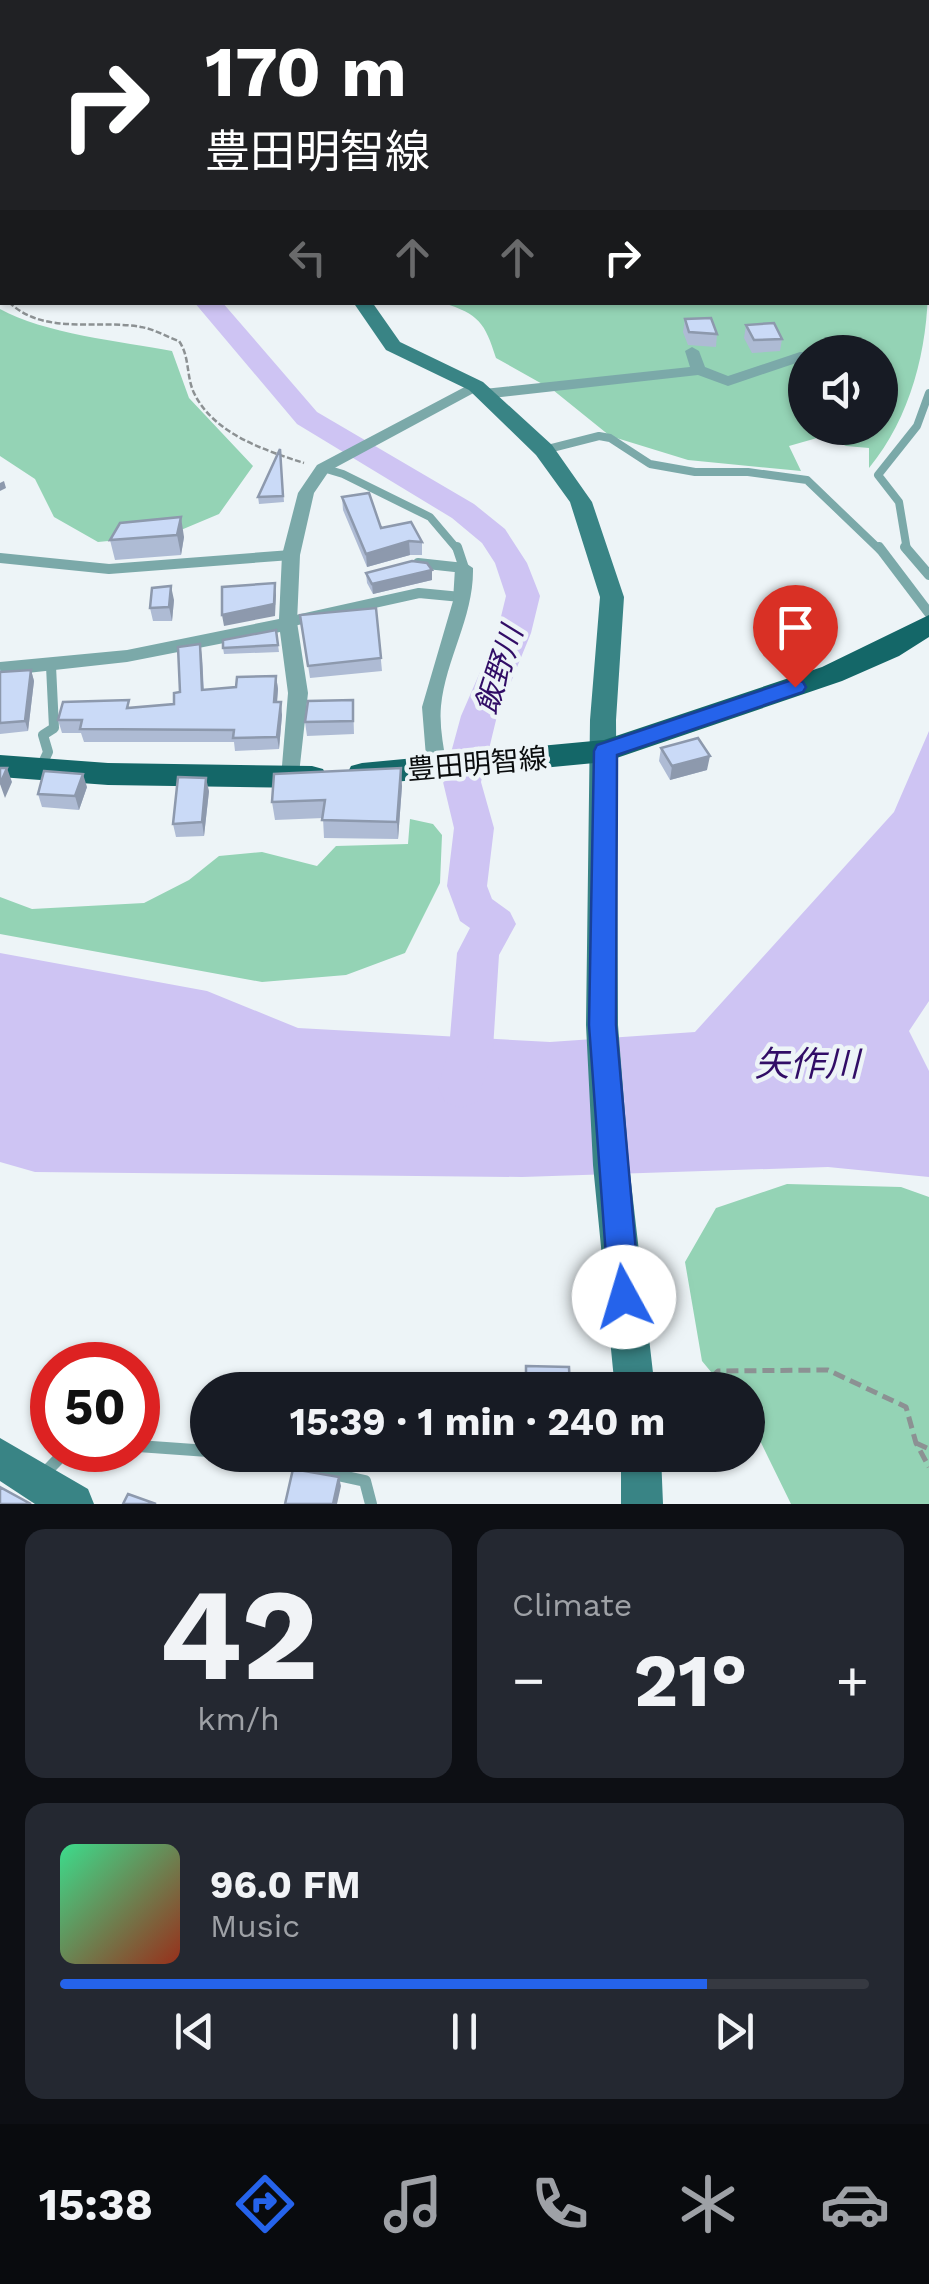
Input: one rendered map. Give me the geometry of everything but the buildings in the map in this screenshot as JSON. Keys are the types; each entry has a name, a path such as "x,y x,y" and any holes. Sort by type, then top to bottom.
{"main road":[{"path":"364,305 393,346 480,390 544,450 580,502 612,597 602,720 606,751 602,968 606,1086 633,1372"},
{"name":"豊田明智線","path":"0,766 291,778 442,769 606,751 832,674 890,649 929,624"},
{"path":"0,1458 73,1504"},
{"path":"641,1472 642,1504"}],"street":[{"path":"692,351 700,370"},
{"path":"291,778 298,692 288,622 291,555 306,493 330,464 480,390 700,370 728,381 788,360"},
{"path":"442,769 432,700 462,598 464,568"},
{"path":"0,669 127,656 266,630 288,622"}],"lane":[{"path":"929,393 917,426 878,475 899,502 904,546 929,575"},
{"path":"544,450 599,436 610,438 650,464 696,472 748,472 807,480 870,536 929,613"},
{"path":"330,464 434,518 453,536 464,568 412,563"},
{"path":"0,558 51,569 151,570 291,555"},
{"path":"288,622 419,593 462,598"},
{"path":"41,768 48,752 43,735 54,728 51,666"},
{"path":"160,1448 190,1450"},
{"path":"37,1481 46,1472"},
{"path":"321,1472 365,1482 371,1504"}],"path":[{"path":"12,305 17,310 73,326 141,327 179,341 189,360 192,389 216,420 240,437 330,464"},
{"path":"717,1372 828,1370 906,1406 916,1443 929,1467"},
{"path":"916,1443 929,1450"}],"green space":[{"path":"448,305 928,305 915,379 898,422 898,335 788,335 788,445 792,445 789,446 801,471 688,460 610,436 553,390 496,358 488,336 473,316"},
{"path":"0,309 60,330 172,351 189,398 253,466 219,514 169,535 98,542 54,517 35,479 0,456"},
{"path":"886,445 869,468 869,448 846,446"},
{"path":"410,819 433,824 442,835 440,883 405,953 346,975 262,982 0,934 0,897 32,909 144,903 189,880 219,856 262,852 317,866 336,846 408,844"},
{"path":"787,1184 901,1187 929,1197 929,1504 791,1504 765,1451 765,1372 711,1372 702,1361 685,1262 716,1208"}],"water":[{"name":"矢作川","path":"929,731 929,1001 909,1031 929,1071 929,1177 828,1167 522,1177 35,1172 0,1162 0,953 207,991 298,1028 550,1042 695,1032 894,812"}],"waterway":[{"name":"飯野川","path":"210,305 307,418 463,511 494,536 511,563 523,596 514,633 479,716 462,782 474,828 467,886 475,909 495,924 478,953 471,1049 461,1087"}],"route":[{"path":"624,1297 602,1025 606,751 795,687"}]}
